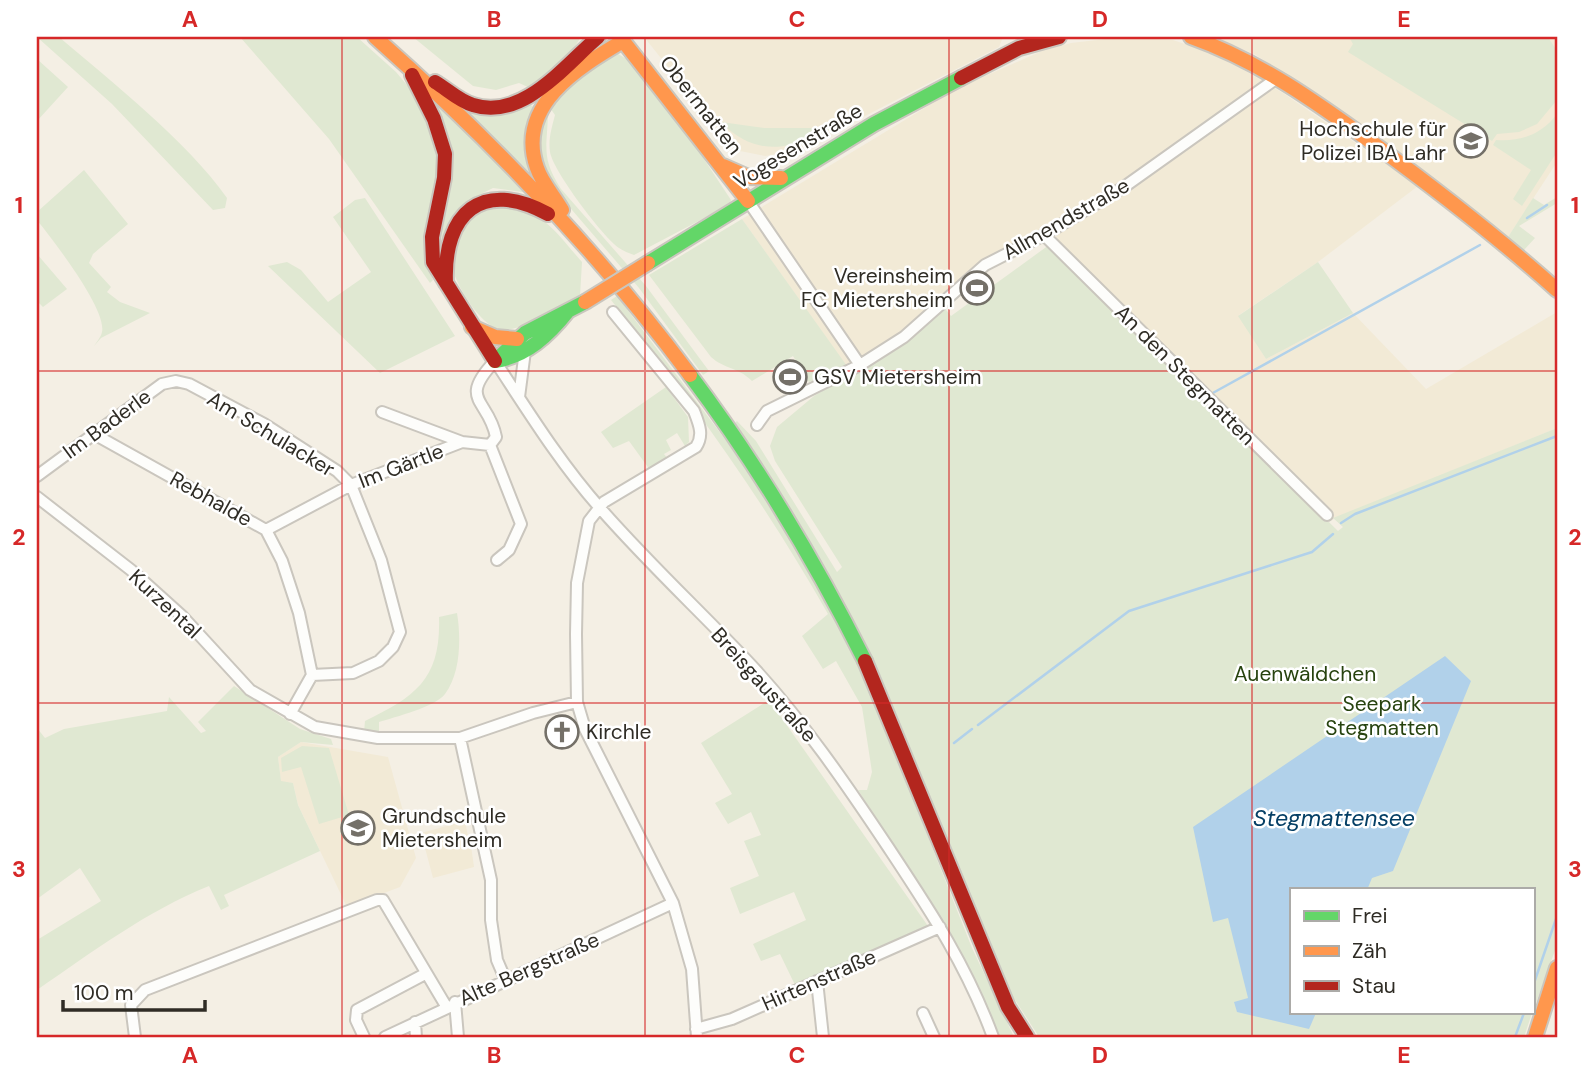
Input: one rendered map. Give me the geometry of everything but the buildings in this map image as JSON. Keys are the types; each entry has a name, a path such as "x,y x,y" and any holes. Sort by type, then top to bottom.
{"main road":[{"path":"375,37 407,63 486,140 575,234 643,314 707,398 766,486 812,562 864,659 1003,994 1027,1037"},
{"path":"579,52 583,37"},
{"path":"407,63 472,105 489,108 506,106 528,95 598,37"},
{"name":"Vogesenstraße","path":"495,361 512,360 521,345 552,316 568,312 585,302 874,124 1019,48 1059,37"},
{"path":"1191,37 1223,49 1277,78 1451,200 1557,290"},
{"path":"575,234 537,166 533,142 540,108 581,65 621,39"},
{"name":"Obermatten","path":"621,39 748,201"},
{"path":"407,63 444,148 445,166 430,245 433,262 495,361"},
{"path":"722,166 748,177 785,177"},
{"path":"447,286 445,251 458,222 477,203 496,197 526,202 575,234"},
{"path":"472,327 521,345"},
{"path":"1535,1037 1557,968"}],"street":[{"name":"Allmendstraße","path":"757,425 767,411 860,365 910,332 985,265 1044,235 1124,187 1277,78"},
{"path":"748,201 860,365"},
{"name":"An den Stegmatten","path":"1044,235 1327,515"},
{"path":"613,312 694,411 700,440 696,447 599,507 589,522 577,583 577,702 585,729 673,903 692,969 696,1033"},
{"path":"519,397 521,345"},
{"path":"490,445 496,437 495,429 480,407 477,390 480,377 495,361"},
{"name":"Breisgaustraße","path":"495,361 599,507 752,667 809,734 850,790 940,927 974,986 993,1037"},
{"name":"Im Baderle","path":"37,476 162,384 181,381"},
{"name":"Am Schulacker","path":"181,381 264,425 337,471 351,485 382,560 400,632 393,647 379,661 353,673 312,675"},
{"path":"382,412 461,442 490,445"},
{"name":"Rebhalde","path":"92,433 266,530 282,561 299,613 312,675"},
{"name":"Im Gärtle","path":"266,530 351,485 461,442"},
{"path":"490,445 521,524 509,550 497,560"},
{"name":"Kurzental","path":"37,497 131,570 182,616 250,690 289,714 331,732 378,738 460,738 533,713 577,702"},
{"path":"289,714 312,675"},
{"path":"460,738 491,880 491,920 497,960 506,981"},
{"path":"135,1037 131,1005 145,990 369,901 383,900 425,974 451,1004 458,1037"},
{"name":"Alte Bergstraße","path":"385,1037 673,903"},
{"name":"Hirtenstraße","path":"696,1033 940,927"},
{"path":"364,1037 356,1020 356,1010 425,974"},
{"path":"817,981 823,1037"},
{"path":"923,1013 934,1037"},
{"path":"415,1022 416,1037"}],"shaded area":[{"path":"644,37 1003,37 999,47 799,150 765,156 735,150"},
{"path":"1123,37 1173,40 1208,52 1242,69 1283,93 1418,186 1318,262 1239,315 1266,359 1353,313 1426,389 1557,312 1557,428 1329,521 1222,420 1043,239 986,270 951,298 914,335 852,374 742,219 956,89 1042,51 1071,43"},
{"name":"Hochschule für Polizei IBA Lahr","path":"1215,37 1557,37 1557,162 1508,237 1357,121 1256,55"},
{"name":"Grundschule Mietersheim","path":"301,742 388,757 416,858 400,887 347,907 298,805 293,783 281,782 278,757"},
{"path":"465,821 468,836 474,835 477,844 471,846 474,867 433,878 421,833"}],"green space":[{"path":"37,37 59,37 148,113 211,177 227,198 225,208 213,210 112,104"},
{"path":"240,37 357,37 396,72 423,104 439,150 426,260 433,280 430,283 329,139"},
{"path":"413,37 581,37 572,51 530,88 519,83 496,90 473,86"},
{"path":"1349,37 1548,37 1557,51 1557,100 1537,124 1519,132 1497,134 1492,141 1348,52 1353,44"},
{"path":"615,52 628,60 692,141 731,200 729,205 634,255 619,248 591,218 569,188 550,152 555,115 548,105 560,90"},
{"path":"37,59 68,87 37,121"},
{"path":"435,98 529,193 493,188 475,197 459,209 434,252 444,198 432,100"},
{"path":"527,101 534,108 532,175 467,111"},
{"path":"854,111 857,114 805,141 771,147 754,144 738,136 721,122 764,128 823,128"},
{"path":"544,113 548,114 548,161 561,189 646,286 709,371 703,375 639,288 554,189 539,154"},
{"path":"1557,114 1557,152 1522,206 1513,199 1531,170 1493,145 1496,140 1514,140 1538,132"},
{"path":"84,170 128,224 93,254 89,263 111,287 107,292 120,302 150,313 101,338 94,346 102,332 96,307 88,291 37,220 37,212"},
{"path":"1557,197 1557,203 1519,226 1535,238 1524,250 1508,237 1533,198 1544,205"},
{"path":"365,198 455,336 380,373 268,266 287,262 301,270 328,302 371,272 333,217 355,200"},
{"path":"495,204 511,206 535,215 554,230 582,262 580,296 534,321 505,330 496,328 476,311 459,286 450,260 452,245 472,212"},
{"path":"742,219 847,366 809,382 793,356 752,381 711,357 649,275"},
{"name":"Seepark Stegmatten","path":"1049,245 1338,531 1343,527 1333,518 1557,428 1557,945 1534,1008 1534,888 1290,888 1290,1014 1532,1014 1524,1037 1039,1037 1008,989 879,676 849,614 813,549 735,423 737,421 756,441 837,572 842,567 775,461 770,446 777,427 814,396 914,335 943,306 951,316"},
{"path":"37,254 67,289 43,307 37,301"},
{"path":"1318,262 1353,313 1266,359 1238,316"},
{"path":"617,296 752,475 832,612 875,703 972,948 1014,1037 997,1037 952,941 858,790 867,790 872,772 862,707 836,661 823,669 802,636 828,614 779,532 726,452 611,300"},
{"path":"666,387 688,417 689,442 685,446 677,433 666,440 671,450 664,454 668,459 650,470 629,441 613,448 601,432"},
{"path":"457,613 457,665 445,694 424,707 379,722 379,734 364,732 365,721 399,703 422,682 436,655 439,617"},
{"path":"234,686 300,729 331,739 333,745 301,742 278,757 281,781 293,783 298,805 320,851 224,895 229,906 221,910 209,886 186,896 120,933 37,990 37,940 101,901 80,868 37,899 37,728 45,738 64,729 167,711 169,697 201,733 206,731 198,722"},
{"path":"769,700 928,926 795,985 780,954 761,961 753,944 806,920 794,892 740,914 730,888 759,876 744,841 761,835 751,812 728,824 715,803 732,794 701,743"},
{"path":"563,718 573,722 577,732 573,742 563,746 553,742 549,732 553,722"},
{"path":"302,746 329,748 349,815 319,824 301,767 282,772 281,758"}],"water":[{"name":"Stegmattensee","path":"1445,656 1471,681 1393,871 1372,878 1368,888 1290,888 1290,1014 1316,1014 1309,1029 1237,1012 1234,1002 1248,998 1228,918 1213,922 1193,827"}],"waterway":[{"path":"1527,218 1547,205"},
{"path":"1211,394 1480,245"},
{"path":"1341,523 1355,514 1557,436"},
{"path":"978,725 1129,611 1312,552 1333,534"},
{"path":"954,743 972,729"},
{"path":"1534,983 1557,916"},
{"path":"1515,1037 1524,1014"}],"traffic: fast":[{"path":"648,263 874,124 961,78"},
{"path":"495,361 525,333 585,302"},
{"path":"495,361 517,354 536,343 568,311"},
{"path":"690,375 739,443 784,514 865,661"}],"traffic: slow":[{"path":"375,37 460,116 541,198 618,284 690,375"},
{"path":"620,37 748,201"},
{"path":"1191,37 1263,70 1330,113 1398,161 1557,290"},
{"path":"562,210 537,168 532,146 535,126 542,108 554,91 587,64 623,41"},
{"path":"723,166 748,177 781,178"},
{"path":"585,302 648,263"},
{"path":"472,327 495,337 517,339"},
{"path":"1535,1037 1557,968"}],"traffic: jam":[{"path":"435,82 473,105 491,108 509,105 542,88 598,37"},
{"path":"961,78 1019,48 1059,37"},
{"path":"412,75 434,119 445,154 444,178 432,237 433,262 495,361"},
{"path":"446,283 451,238 460,221 471,209 486,202 504,200 525,204 548,214"},
{"path":"865,661 1008,1007 1027,1037"}],"place":[{"name":"Hochschule für Polizei IBA Lahr","path":"1471,141"},
{"name":"Vereinsheim FC Mietersheim","path":"977,288"},
{"name":"GSV Mietersheim","path":"790,377"},
{"name":"Kirchle","path":"562,732"},
{"name":"Grundschule Mietersheim","path":"358,828"}],"park label":[{"name":"Auenwäldchen","path":"1305,674"}]}
